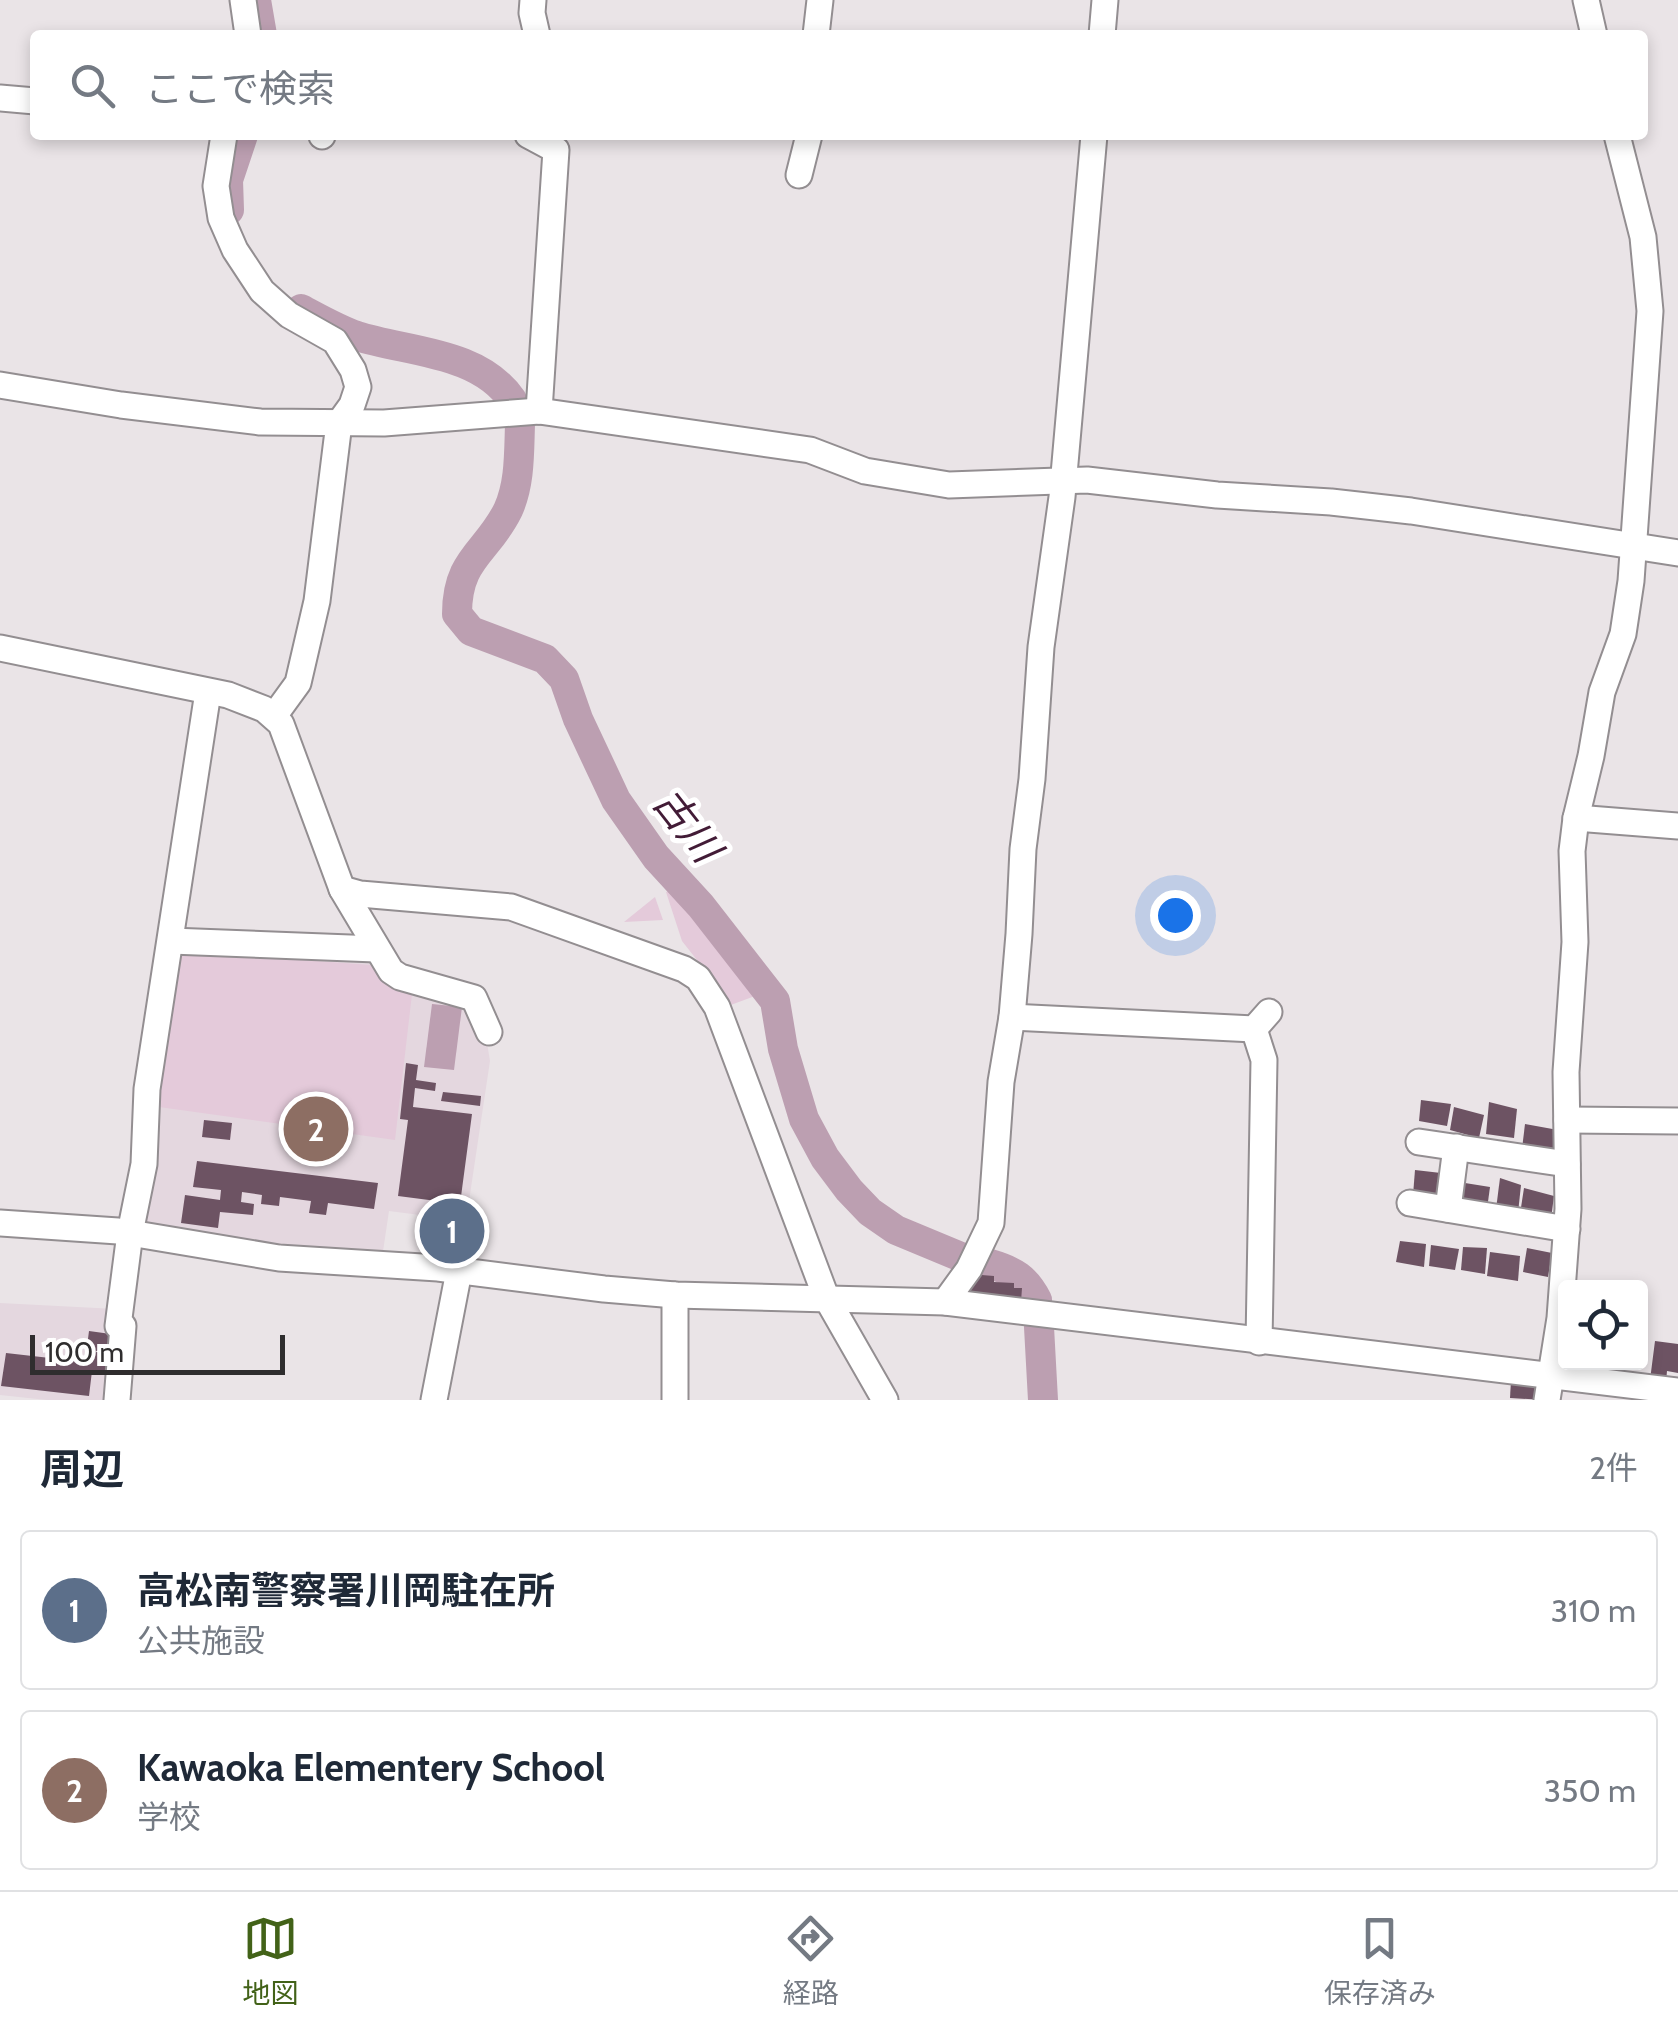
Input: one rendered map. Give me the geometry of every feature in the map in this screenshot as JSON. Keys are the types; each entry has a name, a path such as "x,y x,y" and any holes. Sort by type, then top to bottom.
{"street":[{"path":"243,0 247,30"},
{"path":"533,0 536,30"},
{"path":"817,30 820,0"},
{"path":"1102,30 1105,0"},
{"path":"1586,0 1593,30"},
{"path":"0,98 30,100"},
{"path":"223,140 216,186 221,218 234,250 262,291 288,315 335,341 358,387 352,405 339,423 317,602 298,683 274,716"},
{"path":"537,140 556,150 539,410"},
{"path":"799,175 808,140"},
{"path":"945,1302 984,1244 991,1223 1001,1082 1012,1017 1022,850 1032,779 1041,647 1064,479 1094,140"},
{"path":"1549,1388 1560,1318 1567,1228 1566,1072 1574,942 1572,851 1602,692 1623,634 1634,548 1649,281 1643,237 1619,140"},
{"path":"0,385 260,422 384,423 539,410 810,450 865,472 948,485 1064,479 1411,510 1678,553"},
{"path":"0,648 250,702 274,716 281,724 342,889 376,949 400,977 474,998 489,1032"},
{"path":"117,1400 123,1326 118,1326 144,1164 147,1089 208,692"},
{"path":"1576,818 1678,826"},
{"path":"342,889 360,894 511,907 684,969 698,978 717,1007 826,1297 885,1400"},
{"path":"171,941 376,949"},
{"path":"1012,1017 1262,1020 1259,1342"},
{"path":"1566,1120 1678,1122"},
{"path":"1419,1142 1567,1164"},
{"path":"1448,1209 1456,1147"},
{"path":"1410,1203 1567,1228"},
{"path":"0,1223 130,1233 279,1258 459,1271 675,1294 945,1302 1056,1313 1549,1388 1678,1391"},
{"path":"434,1400 459,1271"},
{"path":"675,1294 675,1400"}],"shaded area":[{"path":"674,890 761,991 764,1002 755,996 728,1006 719,988 682,941 666,892"},
{"path":"655,897 663,920 624,922"},
{"path":"177,946 377,958 467,1002 487,1043 490,1061 466,1221 389,1211 382,1258 288,1249 141,1223 153,1089"},
{"path":"180,951 371,965 384,983 412,994 395,1140 159,1107"},
{"path":"432,1004 462,1007 454,1070 424,1067"},
{"path":"0,1303 116,1309 113,1400 0,1395"}],"building":[{"path":"406,1063 418,1065 416,1080 436,1083 435,1091 415,1088 413,1107 472,1114 460,1204 398,1196 408,1120 400,1119"},
{"path":"443,1092 481,1096 480,1106 441,1101"},
{"path":"1421,1100 1451,1104 1447,1126 1419,1121"},
{"path":"1489,1102 1517,1109 1514,1138 1486,1134"},
{"path":"1454,1107 1484,1115 1479,1138 1450,1130"},
{"path":"204,1120 232,1123 230,1140 202,1137"},
{"path":"1525,1124 1558,1130 1556,1153 1522,1149"},
{"path":"197,1161 378,1183 374,1209 328,1203 326,1215 309,1213 311,1201 280,1197 279,1206 261,1204 262,1195 242,1192 241,1202 254,1204 253,1215 220,1212 218,1228 181,1223 185,1195 220,1200 221,1190 193,1187"},
{"path":"1415,1170 1441,1173 1439,1200 1413,1195"},
{"path":"1500,1178 1521,1185 1518,1213 1496,1209"},
{"path":"1465,1183 1490,1187 1487,1209 1462,1205"},
{"path":"1524,1188 1554,1196 1551,1219 1520,1214"},
{"path":"1400,1241 1426,1244 1424,1267 1396,1262"},
{"path":"1431,1245 1459,1249 1455,1270 1429,1266"},
{"path":"1463,1247 1487,1248 1485,1274 1461,1270"},
{"path":"1527,1248 1552,1253 1548,1277 1523,1272"},
{"path":"1490,1252 1520,1256 1518,1281 1487,1276"},
{"path":"969,1274 1014,1283 1014,1288 1022,1288 1021,1302 969,1300"},
{"path":"89,1331 118,1335 113,1374 92,1371 89,1396 1,1386 6,1353 85,1362"},
{"path":"1655,1341 1678,1344 1678,1373 1667,1371 1666,1382 1650,1380"},
{"path":"1511,1380 1546,1384 1544,1400 1510,1398"}],"waterway":[{"name":"古川","path":"256,0 261,30"},
{"name":"古川","path":"229,210 228,180 241,140"},
{"name":"古川","path":"301,309 357,336 462,362 498,384 512,400"},
{"name":"古川","path":"520,424 512,500 500,525 462,580 457,614 471,631 545,659 564,679 616,800 656,857 701,906 775,1001 783,1049 804,1119 825,1158 849,1190 870,1212 896,1230 961,1257"},
{"name":"古川","path":"990,1264 1018,1276 1037,1300"},
{"name":"古川","path":"1039,1327 1043,1400"}],"place":[{"name":"Kawaoka Elementery School","path":"316,1129"},
{"name":"高松南警察署川岡駐在所","path":"452,1231"}]}
